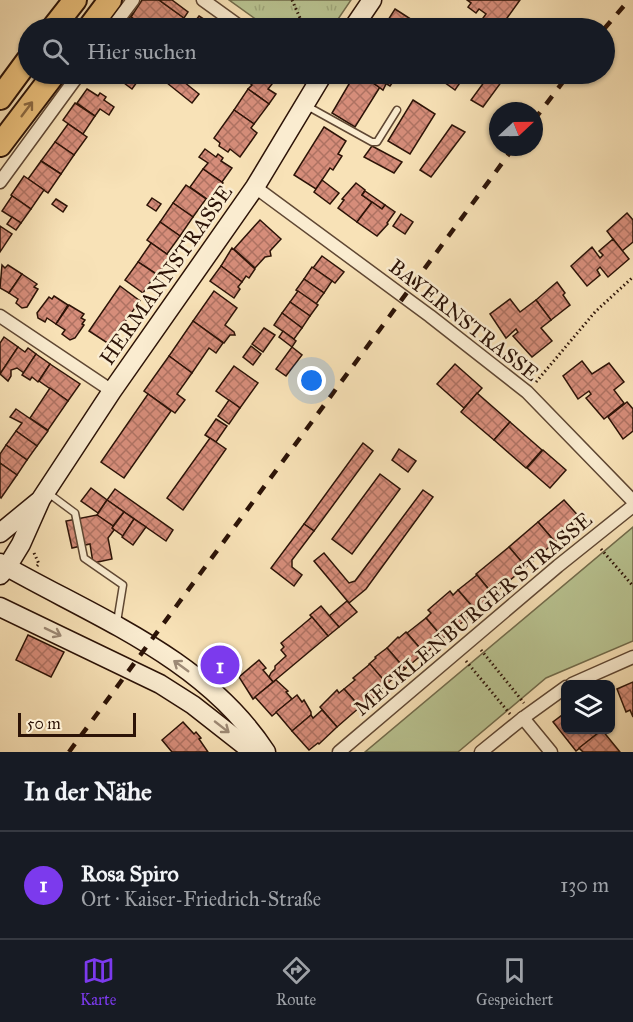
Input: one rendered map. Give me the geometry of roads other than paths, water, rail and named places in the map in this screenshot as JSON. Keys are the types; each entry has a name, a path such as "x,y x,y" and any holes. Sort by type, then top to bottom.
{"highway":[{"path":"61,18 75,0"},
{"path":"97,18 111,0"},
{"path":"0,98 18,74"},
{"path":"0,145 46,84"}],"street":[{"path":"120,18 133,0"},
{"path":"202,0 228,18"},
{"path":"360,18 372,0"},
{"path":"0,182 72,84"},
{"name":"HERMANNSTRASSE","path":"2,568 21,544 44,495 112,391 255,187 304,104 311,84"},
{"name":"BAYERNSTRASSE","path":"255,187 430,316 527,392 633,501"},
{"path":"0,316 112,391"},
{"name":"HERMANNSTRASSE","path":"0,533 44,495"},
{"name":"MECKLENBURGER STRASSE","path":"339,752 633,506"},
{"path":"2,568 116,625 162,652 206,684 239,717 266,752"},
{"path":"0,607 160,684 193,705 253,752"},
{"path":"581,680 633,657"},
{"path":"482,752 524,717 561,691"},
{"path":"524,717 551,752"}],"lane":[{"path":"304,104 372,142 377,142 397,110"},
{"path":"44,495 75,513 84,558 123,585 116,625"}],"railway":[{"path":"613,18 629,0"},
{"path":"543,108 561,84"},
{"path":"69,752 507,156"}],"place":[{"name":"Rosa Spiro","path":"220,665"}]}
